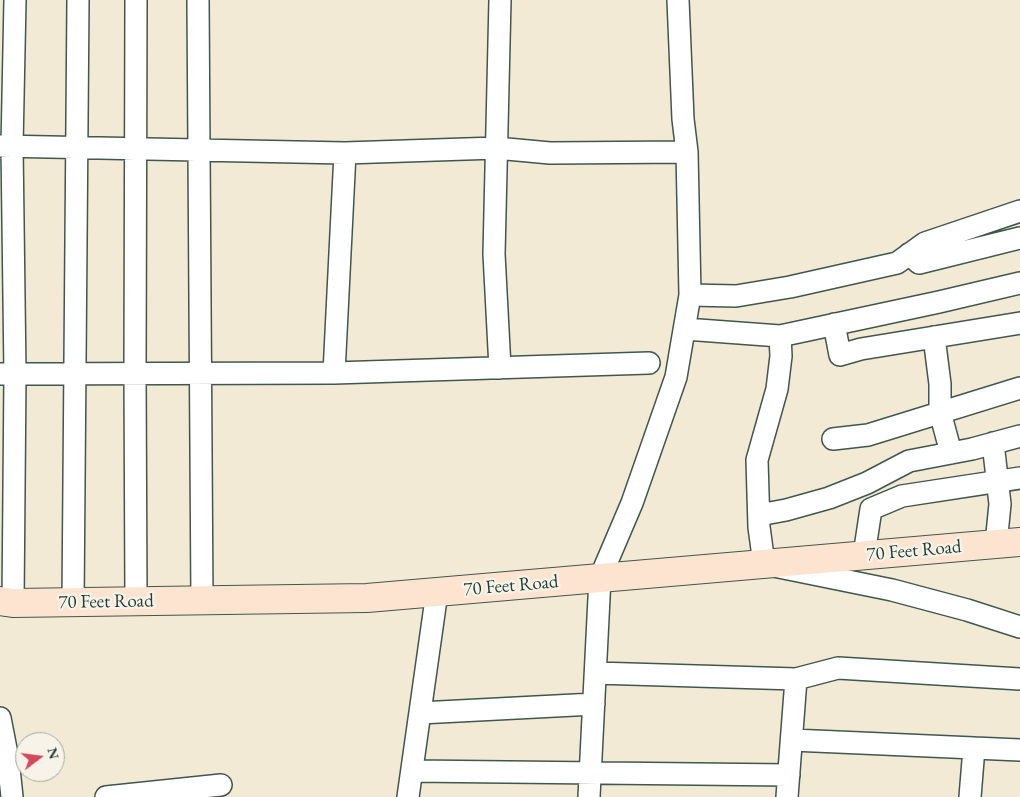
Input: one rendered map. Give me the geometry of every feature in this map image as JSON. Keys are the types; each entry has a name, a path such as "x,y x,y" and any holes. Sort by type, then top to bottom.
{"street":[{"path":"7,602 6,146 15,0"},
{"path":"74,602 78,0"},
{"path":"136,0 136,601"},
{"path":"198,0 202,600"},
{"path":"500,0 494,254 500,368"},
{"path":"589,797 600,578 632,503 676,377 690,295 687,152 678,0"},
{"path":"6,146 345,153 496,148 550,153 687,152"},
{"path":"334,373 345,153"},
{"path":"690,295 736,296 790,287 897,263 925,243 1020,211"},
{"path":"910,254 918,263 1020,238"},
{"path":"685,328 780,336 1020,283"},
{"path":"834,324 840,355 860,349 1020,323"},
{"path":"780,336 781,356 777,389 757,460 759,515 764,564 892,590 967,610 1020,627"},
{"path":"934,337 940,384 940,412 951,453"},
{"path":"7,374 334,373 649,363"},
{"path":"833,440 868,435 1020,388"},
{"path":"759,515 786,510 829,498 867,483 909,461 1020,436"},
{"path":"993,443 1000,504 1008,543"},
{"path":"864,555 871,509 902,496 1020,478"},
{"name":"70 Feet Road","path":"7,602 367,598 1008,543"},
{"path":"408,797 437,592"},
{"path":"596,673 796,679 838,668 1020,679"},
{"path":"787,797 796,679"},
{"path":"420,713 594,704"},
{"path":"0,718 8,759 12,797"},
{"path":"792,740 1020,750"},
{"path":"970,797 974,748"},
{"path":"412,771 789,775"},
{"path":"106,797 221,785"}]}
